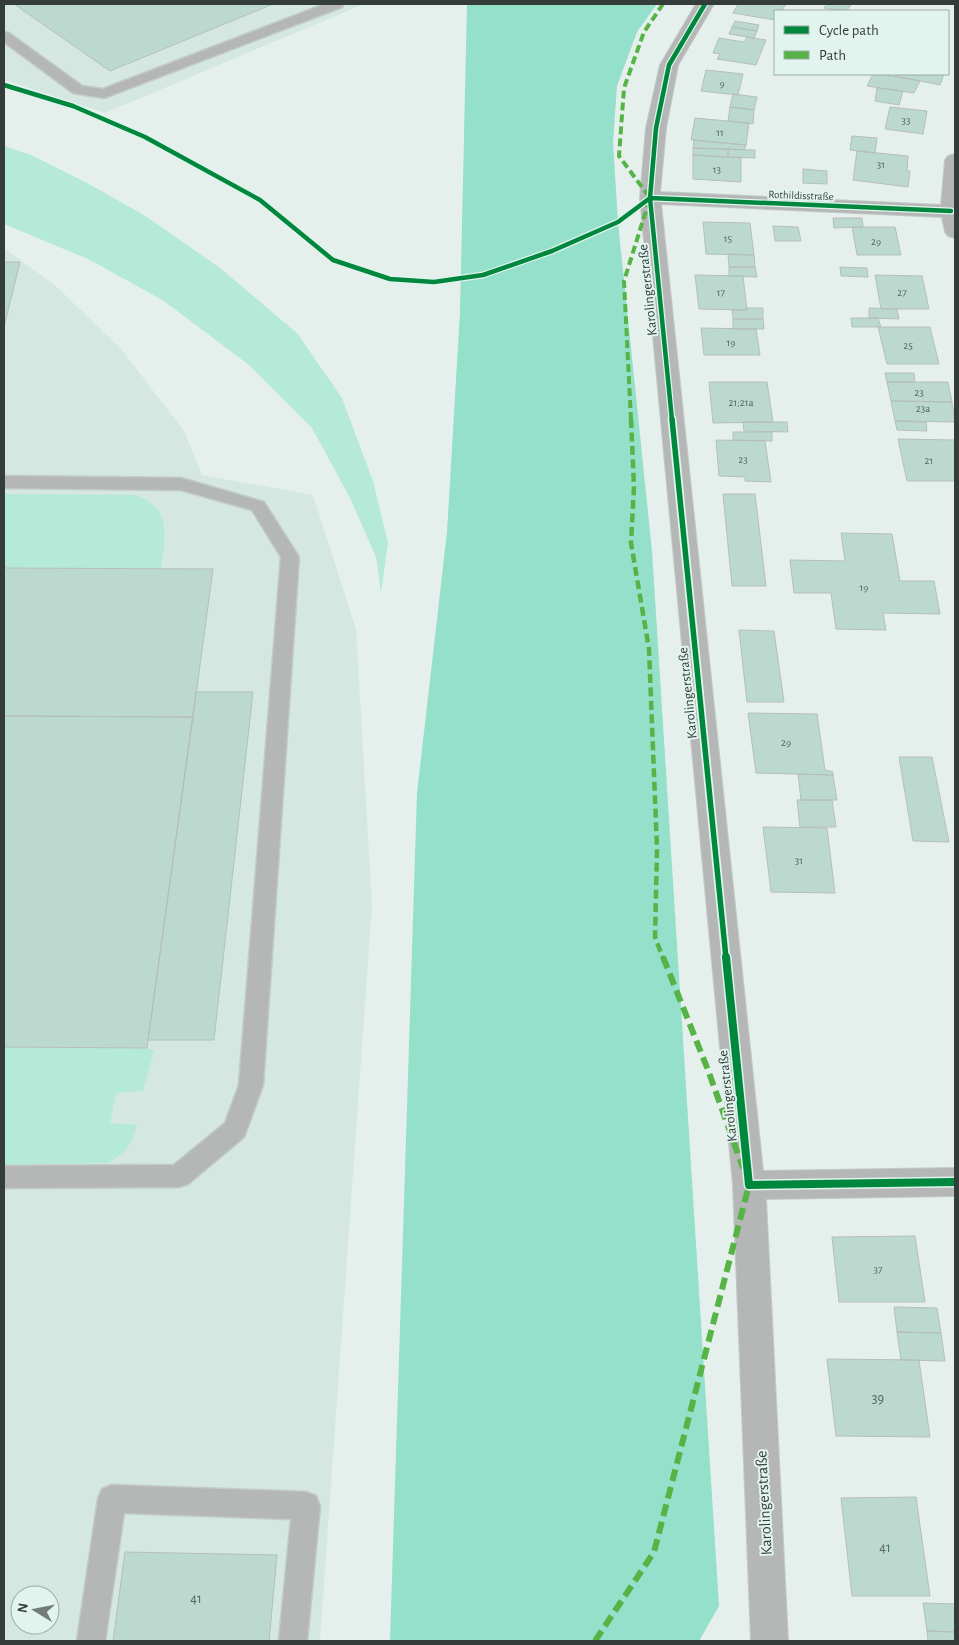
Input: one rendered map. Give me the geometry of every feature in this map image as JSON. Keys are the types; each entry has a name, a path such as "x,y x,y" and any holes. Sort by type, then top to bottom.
{"street":[{"name":"Karolingerstraße","path":"705,4 669,65 656,128 650,198 749,1185 770,1641"},
{"path":"955,160 950,211 955,232"},
{"name":"Rothildisstraße","path":"650,198 950,211"},
{"path":"749,1185 955,1182"}],"lane":[{"path":"4,36 78,90 104,94 337,4"},
{"path":"4,482 181,484 258,506 290,557 251,1085 235,1130 178,1176 4,1177"},
{"path":"91,1641 112,1499 306,1506 293,1641"}],"shaded area":[{"path":"4,4 364,4 105,113 4,80"},
{"path":"4,248 55,285 122,350 184,431 202,475 313,495 356,629 372,905 320,1641 4,1641"}],"green space":[{"path":"467,4 657,4 637,32 617,86 613,143 618,222 652,551 719,1606 699,1641 390,1641 417,793 447,532 460,312"},
{"path":"4,146 31,155 87,183 144,215 220,268 297,333 342,398 373,481 388,543 381,593 376,557 350,498 312,428 249,365 164,301 90,260 4,224"},
{"path":"4,494 136,495 148,501 161,516 165,535 161,568 4,568"},
{"path":"4,1047 147,1048 154,1051 143,1091 116,1093 110,1123 137,1125 133,1138 127,1147 120,1155 108,1163 4,1165"}],"building":[{"path":"14,4 273,4 110,71"},
{"path":"738,4 785,5 782,10 774,10 774,20 733,13"},
{"path":"827,4 852,4 847,10 824,8"},
{"path":"735,21 759,25 757,31 732,27"},
{"path":"732,27 757,31 754,38 729,34"},
{"path":"747,37 766,40 756,65 717,59 720,54 713,53 719,38 744,42"},
{"path":"706,70 743,74 738,95 701,91"},
{"path":"872,75 886,75 920,81 914,93 867,86"},
{"path":"896,75 944,75 940,85"},
{"path":"877,88 903,91 899,105 875,101"},
{"path":"733,94 757,97 754,110 730,107"},
{"path":"730,107 754,110 753,124 728,121"},
{"path":"890,107 927,111 923,134 885,129"},
{"path":"695,118 749,123 746,145 691,140"},
{"path":"852,136 877,138 875,153 850,150"},
{"path":"694,140 746,145 744,150 693,148"},
{"path":"693,148 728,149 728,157 693,155"},
{"path":"728,149 755,150 755,158 728,157"},
{"path":"857,151 908,156 907,171 910,171 908,187 853,180"},
{"path":"693,155 741,158 741,182 693,179"},
{"path":"803,169 827,171 827,184 803,183"},
{"path":"833,218 862,218 863,227 834,228"},
{"path":"703,222 750,223 754,255 706,254"},
{"path":"773,226 798,227 801,241 775,241"},
{"path":"852,227 895,227 901,255 857,255"},
{"path":"728,254 754,255 755,267 729,267"},
{"path":"4,262 20,262 4,327"},
{"path":"729,267 755,267 757,277 729,276"},
{"path":"840,267 867,268 868,277 841,276"},
{"path":"695,275 743,276 747,310 699,309"},
{"path":"875,275 922,276 929,309 881,309"},
{"path":"747,308 763,308 763,319 733,319 732,310 747,310"},
{"path":"869,308 897,309 899,319 869,318"},
{"path":"851,318 878,318 881,327 852,327"},
{"path":"733,319 763,319 764,329 733,329"},
{"path":"878,327 930,327 939,364 887,364"},
{"path":"701,328 756,329 760,355 704,355"},
{"path":"885,373 914,373 915,382 887,382"},
{"path":"709,382 767,382 773,422 713,423"},
{"path":"887,382 948,382 952,402 891,401"},
{"path":"891,401 952,402 955,422 895,421"},
{"path":"895,421 926,422 927,431 897,430"},
{"path":"743,422 787,422 788,432 744,431"},
{"path":"733,432 772,432 772,441 733,440"},
{"path":"898,439 955,440 955,481 907,481"},
{"path":"716,440 765,441 771,482 745,481 745,477 719,476"},
{"path":"723,494 755,494 766,586 732,586"},
{"path":"841,533 892,534 900,581 934,581 940,614 883,613 886,630 836,629 831,593 794,593 790,560 845,561"},
{"path":"4,568 213,569 193,717 4,716"},
{"path":"739,630 774,631 784,702 747,702"},
{"path":"196,692 253,692 214,1040 148,1040"},
{"path":"748,713 817,714 825,770 833,772 833,775 756,773"},
{"path":"4,716 193,717 147,1048 4,1047"},
{"path":"899,757 932,757 949,842 913,841"},
{"path":"798,774 833,775 837,800 801,800"},
{"path":"797,800 832,800 836,827 800,827"},
{"path":"763,827 827,828 835,893 771,892"},
{"path":"915,1236 925,1302 839,1302 832,1237"},
{"path":"894,1307 937,1308 941,1333 897,1332"},
{"path":"897,1332 941,1333 945,1361 901,1360"},
{"path":"827,1359 919,1360 930,1437 836,1436"},
{"path":"916,1497 930,1596 852,1596 841,1498"},
{"path":"125,1552 277,1555 269,1641 113,1641"},
{"path":"923,1603 955,1604 955,1632 927,1631"},
{"path":"927,1631 955,1632 955,1641 928,1641"}],"marked path":[{"path":"663,4 644,32 624,88 619,156 650,198 624,281 634,487 631,543 649,649 657,849 655,937 708,1070 743,1168"},
{"path":"595,1641 654,1552 749,1185 747,1182"}],"cycle path":[{"path":"705,4 669,65 656,128 650,198 749,1185 955,1182"},
{"path":"4,85 73,106 145,137 260,200 333,260 390,279 434,282 483,275 552,251 618,222 650,198"},
{"path":"650,198 951,211"}]}
